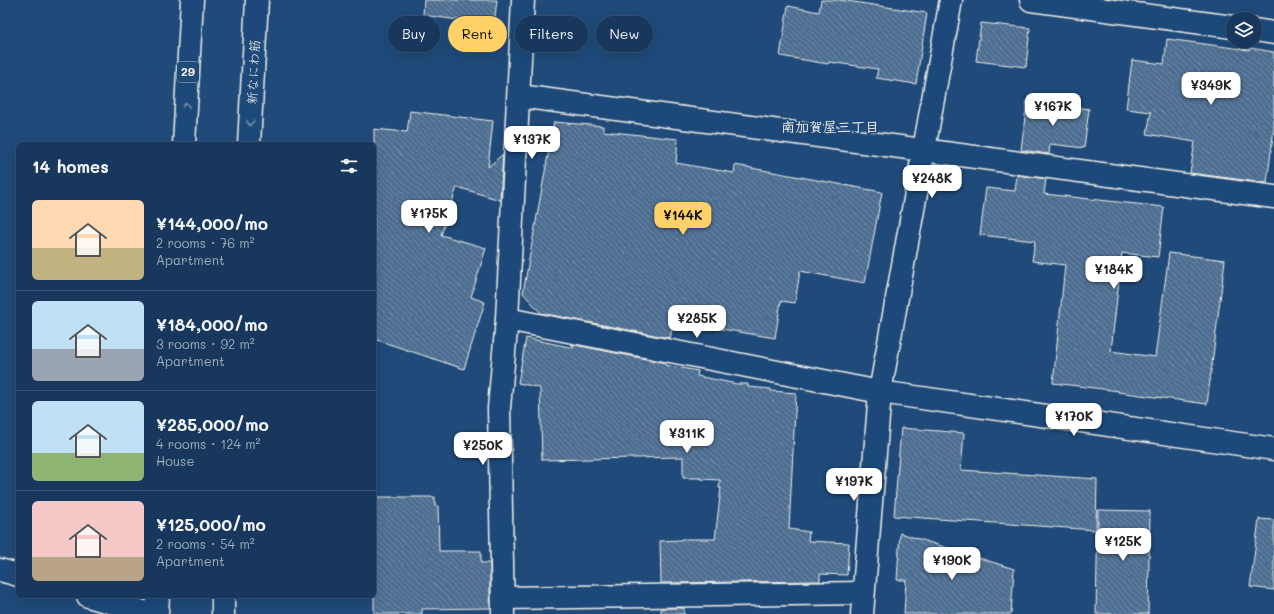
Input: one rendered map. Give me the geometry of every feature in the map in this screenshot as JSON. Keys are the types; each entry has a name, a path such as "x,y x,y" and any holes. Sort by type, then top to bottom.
{"street":[{"name":"29","path":"184,142 192,0"},
{"name":"新なにわ筋","path":"249,142 257,0"},
{"path":"523,0 507,319 499,408 503,606 862,604 880,392 950,0"},
{"path":"1031,0 1226,26"},
{"path":"1262,31 1274,33"},
{"path":"519,96 1274,197"},
{"path":"507,319 880,392 1274,449"},
{"path":"0,570 16,574"},
{"path":"95,598 151,614"},
{"path":"157,614 158,598"},
{"path":"223,614 224,598"}],"building":[{"path":"424,0 497,0 495,16 448,16 448,19 440,17 440,16 423,15"},
{"path":"821,0 840,0 927,13 916,84 876,78 878,69 829,62 828,64 780,56 788,6 819,12"},
{"path":"981,23 1030,28 1026,67 976,61"},
{"path":"1167,39 1226,48 1249,50 1250,48 1274,52 1274,128 1267,183 1190,173 1195,142 1147,134 1151,112 1126,109 1132,60 1164,64"},
{"path":"1027,100 1089,109 1084,148 1050,144 1049,154 1021,150"},
{"path":"410,111 493,121 488,167 503,154 500,200 457,187 441,235 486,248 471,297 485,302 464,369 376,340 376,142 374,142 374,129 407,132"},
{"path":"554,122 603,126 603,131 678,139 676,163 734,173 735,165 882,192 865,283 800,271 795,303 781,301 775,338 674,321 670,338 541,313 523,293"},
{"path":"1017,175 1046,179 1044,194 1164,207 1158,257 1122,253 1111,351 1155,357 1169,253 1225,260 1207,404 1053,383 1065,265 1032,261 1035,241 980,235 986,188 1015,191"},
{"path":"526,338 574,348 570,344 666,363 665,365 698,371 697,376 737,384 748,384 748,387 796,393 789,529 809,532 808,541 849,543 847,575 820,574 820,581 661,583 660,541 681,539 715,539 721,488 719,488 720,480 683,478 683,457 542,460 540,388 518,383"},
{"path":"901,428 964,433 961,470 1097,479 1096,530 894,516"},
{"path":"376,497 435,497 435,506 438,506 439,551 481,551 481,563 490,563 490,608 422,609 422,614 374,614 374,598 376,598"},
{"path":"1098,510 1150,511 1148,614 1096,614"},
{"path":"1259,519 1274,520 1274,590 1250,587"},
{"path":"900,533 1014,569 1011,614 904,614 906,580 897,580"},
{"path":"661,608 684,608 684,614 661,614"}],"district":[{"name":"南加賀屋三丁目","path":"830,127"}]}
